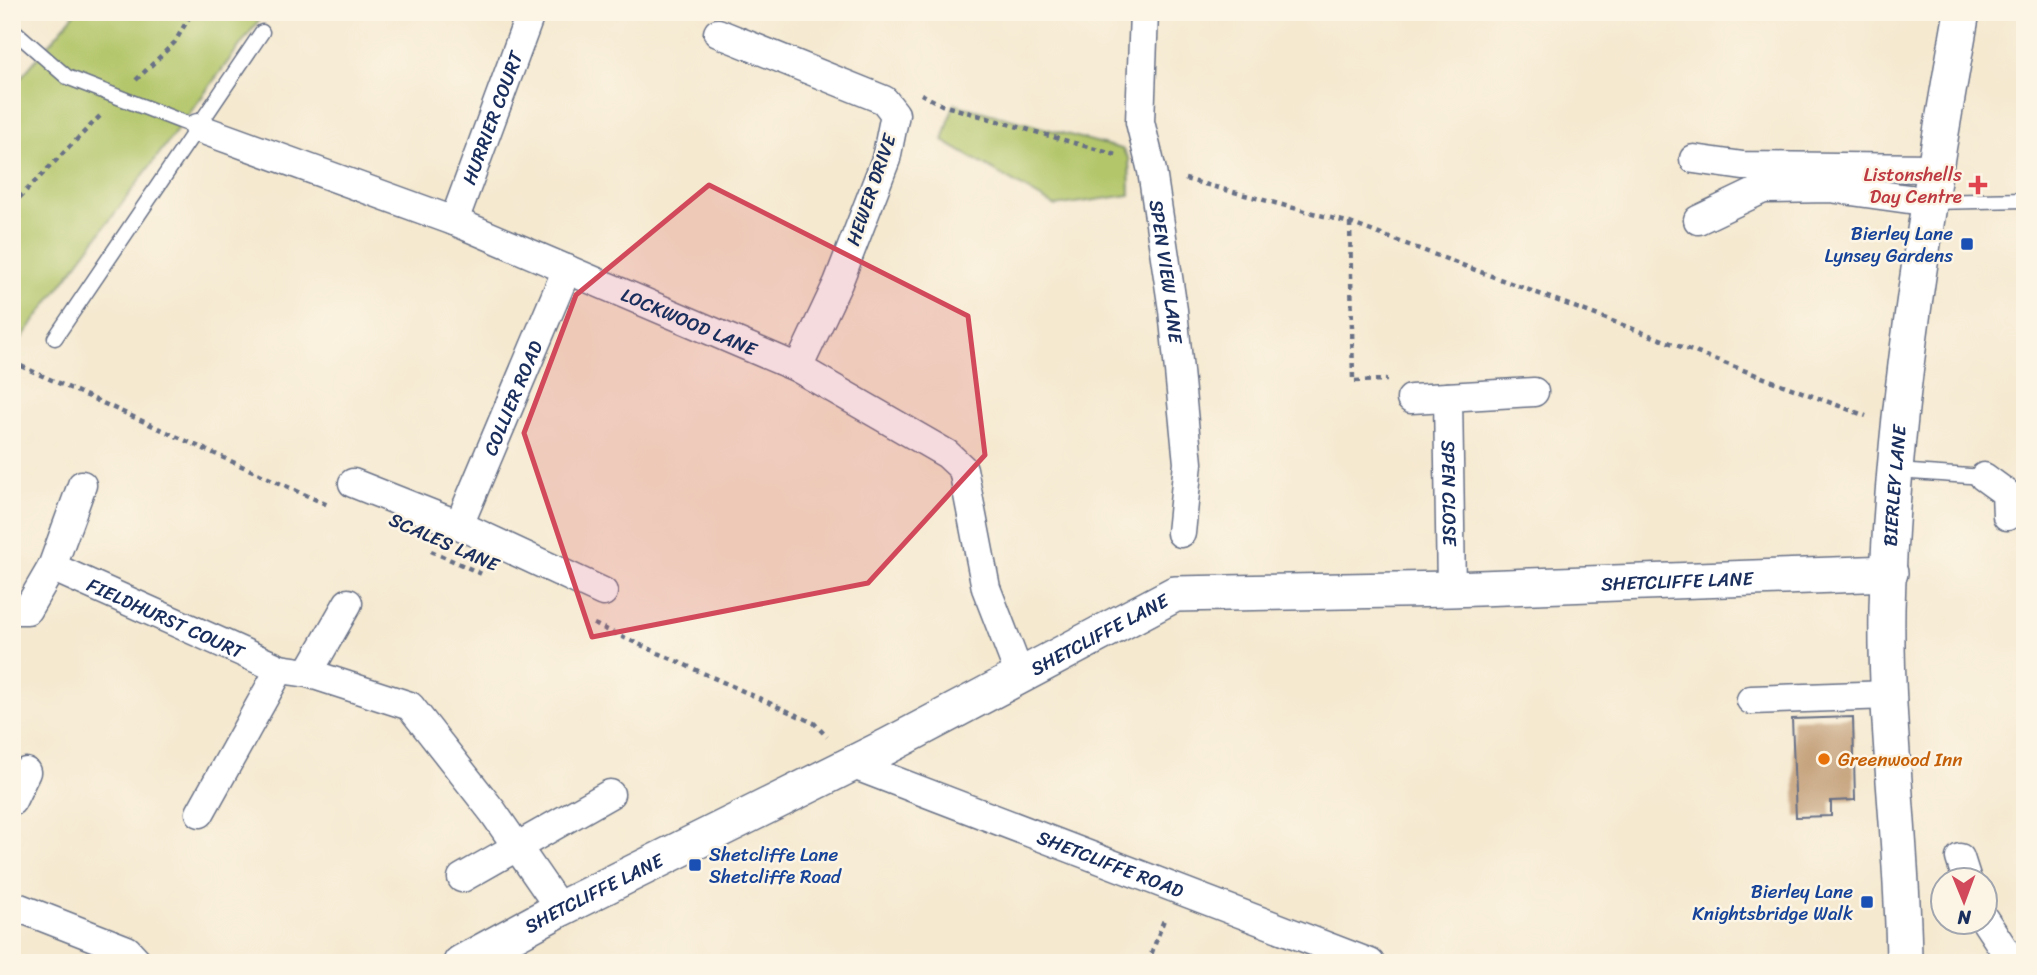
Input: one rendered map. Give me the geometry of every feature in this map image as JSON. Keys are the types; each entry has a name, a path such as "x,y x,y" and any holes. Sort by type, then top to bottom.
{"street":[{"name":"HURRIER COURT","path":"454,222 531,12"},
{"name":"SPEN VIEW LANE","path":"1144,12 1140,122 1149,158 1173,310 1188,463 1181,533"},
{"name":"BIERLEY LANE","path":"1904,963 1903,893 1889,695 1889,573 1900,429 1932,185 1962,12"},
{"name":"HEWER DRIVE","path":"718,33 884,100 895,114 892,137 881,171 838,283 798,368"},
{"name":"LOCKWOOD LANE","path":"198,128 454,222 798,368 947,454 962,469 970,491 977,551 986,588 1020,676"},
{"path":"1693,159 1932,185"},
{"path":"1698,220 1763,189 1932,185"},
{"name":"COLLIER ROAD","path":"459,525 567,269"},
{"path":"1411,399 1534,392"},
{"name":"SPEN CLOSE","path":"1448,397 1451,589"},
{"path":"353,483 459,525 603,592"},
{"path":"12,610 27,610 52,567 82,485"},
{"name":"FIELDHURST COURT","path":"52,567 280,669 308,673 410,706 560,909"},
{"name":"SHETCLIFFE LANE","path":"461,963 560,909 851,764 1175,594 1451,589 1889,573"},
{"path":"308,673 348,603"},
{"path":"200,813 280,669"},
{"path":"1751,700 1889,695"},
{"name":"SHETCLIFFE ROAD","path":"851,764 1370,963"},
{"path":"12,801 26,772"},
{"path":"462,878 610,794"},
{"path":"12,905 127,950 139,963"},
{"path":"1995,936 2013,963"}],"lane":[{"path":"12,29 66,76 198,128"},
{"path":"55,338 262,32"},
{"path":"1932,185 2025,200"},
{"path":"1897,471 2005,495"}],"path":[{"path":"918,92 942,105 1116,155 1149,158 1350,223 1900,429"},
{"path":"1350,223 1353,381 1410,379 1411,399"},
{"path":"12,362 333,508"},
{"name":"SCALES LANE","path":"422,547 485,575"},
{"path":"586,621 814,723 851,764"},
{"path":"1148,963 1175,890"}],"highlighted area":[{"path":"709,185 968,316 985,455 868,583 592,637 524,433 576,295"}],"green space":[{"path":"76,12 265,12 12,351 12,88"},
{"path":"954,104 1122,149 1129,159 1130,195 1055,206 943,141"}],"building":[{"name":"Greenwood Inn","path":"1853,717 1855,800 1831,801 1831,816 1796,817 1792,719"}],"place":[{"name":"Listonshells Day Centre","path":"1978,185"},
{"name":"Bierley Lane Lynsey Gardens","path":"1967,244"},
{"name":"Greenwood Inn","path":"1824,759"},
{"name":"Shetcliffe Lane Shetcliffe Road","path":"695,865"},
{"name":"Bierley Lane Knightsbridge Walk","path":"1867,902"}]}
